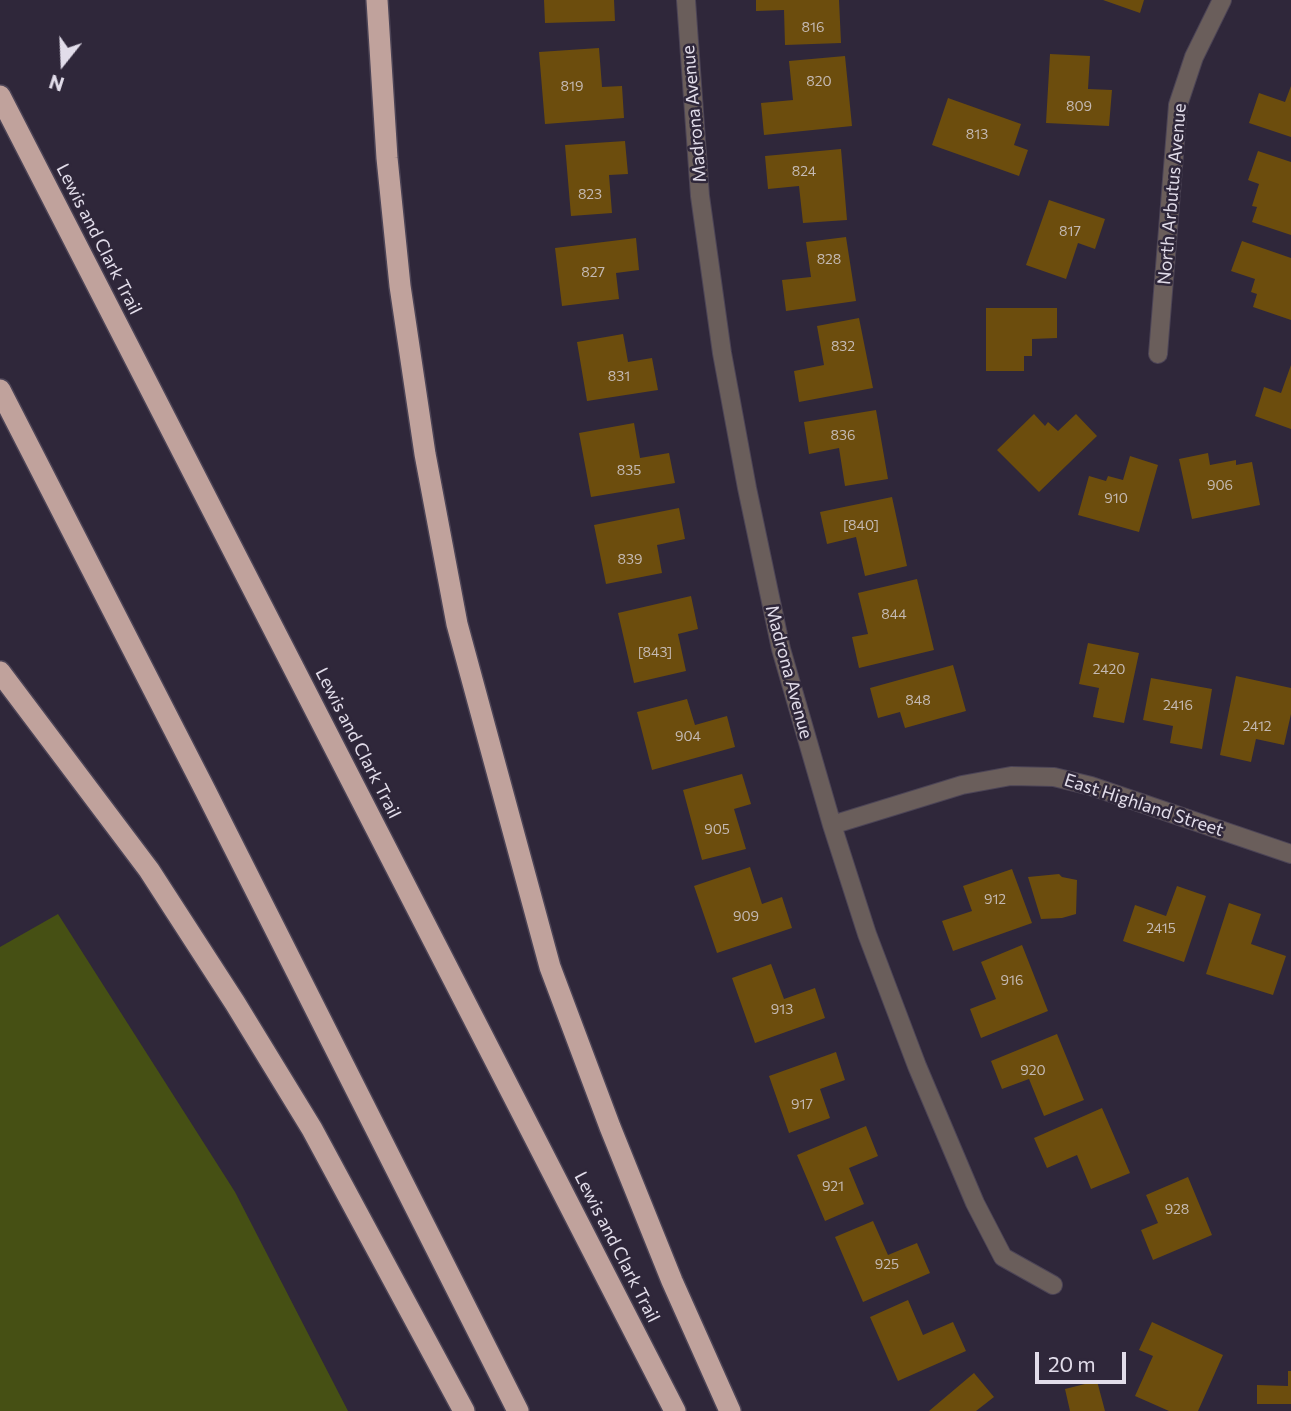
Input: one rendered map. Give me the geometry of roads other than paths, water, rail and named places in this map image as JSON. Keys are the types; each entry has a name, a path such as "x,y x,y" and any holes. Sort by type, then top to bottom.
{"highway":[{"path":"377,0 387,158 400,286 425,454 457,624 550,967 646,1217 730,1411"},
{"name":"Lewis and Clark Trail","path":"0,96 675,1411"},
{"path":"0,390 518,1411"},
{"path":"0,672 149,870 235,1003 312,1129 464,1411"}],"street":[{"name":"Madrona Avenue","path":"685,0 701,195 722,353 780,649 867,934 975,1203 1003,1257 1053,1285"},
{"name":"North Arbutus Avenue","path":"1158,354 1178,105 1194,57 1222,0"},
{"name":"East Highland Street","path":"832,825 962,785 1011,776 1054,777 1091,786 1291,854"}]}
